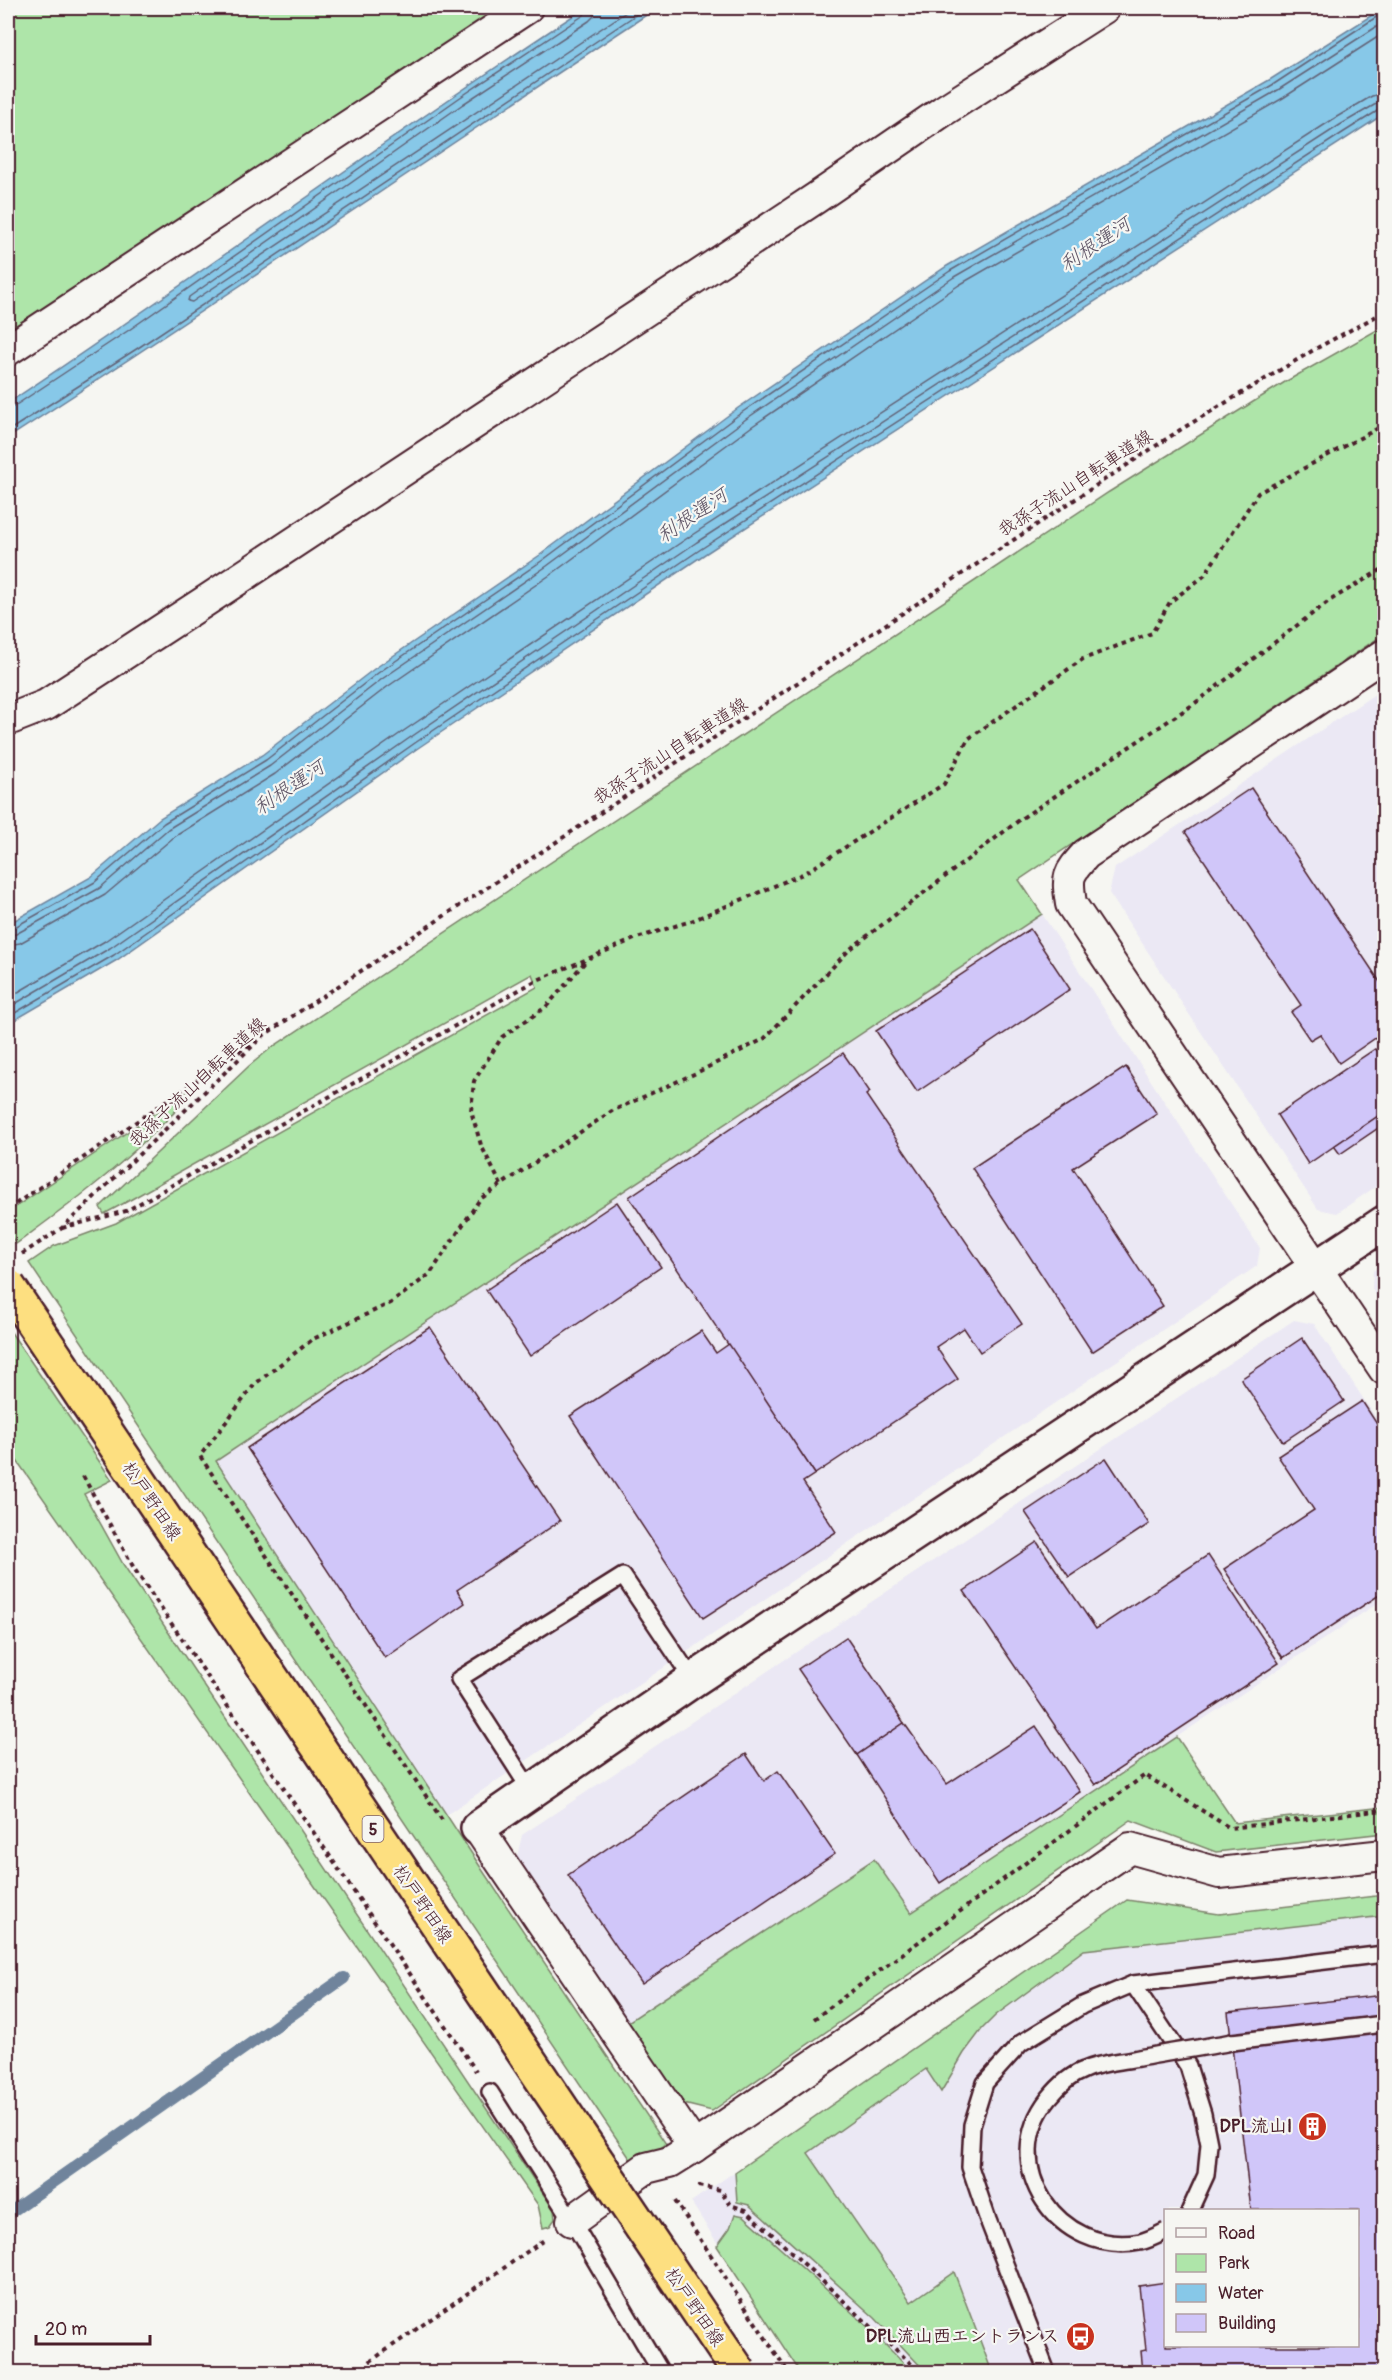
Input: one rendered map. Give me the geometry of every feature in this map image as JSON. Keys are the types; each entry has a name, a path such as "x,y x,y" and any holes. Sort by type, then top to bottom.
{"main road":[{"name":"松戸野田線","path":"12,1271 739,2373"}],"street":[{"path":"8,350 527,8"},
{"path":"8,720 46,705 806,205 943,111 1104,8"},
{"path":"1384,655 1086,854 1070,872 1068,885 1071,904 1384,1369"},
{"path":"694,2147 478,1828 693,1680 1384,1223"},
{"path":"572,2221 646,2168 670,2163 694,2147 1130,1848 1219,1873 1384,1855"}],"lane":[{"path":"531,1791 459,1679 623,1576 693,1680"},
{"path":"1047,2373 970,2167 972,2125 985,2083 1020,2043 1083,2005 1132,1984 1384,1954"},
{"path":"1132,1984 1188,2066 1203,2114 1209,2144 1206,2175 1191,2209"},
{"path":"1164,2232 1142,2241 1112,2244 1082,2236 1057,2219 1039,2195 1030,2167 1030,2137 1040,2109 1059,2086 1084,2070 1113,2063 1232,2042 1384,2024"},
{"path":"490,2092 572,2221 661,2373"}],"path":[{"name":"我孫子流山自転車道線","path":"12,1271 62,1228 264,1035 1180,430 1317,348 1384,312"},
{"path":"62,1228 126,1211 536,981 637,938 691,921 805,873 944,784 968,739 1083,659 1152,633 1170,602 1204,576 1258,493 1384,425"},
{"path":"445,1824 200,1456 255,1384 313,1340 391,1304 430,1274 480,1199 612,1111 764,1039 849,950 1022,818 1194,704 1329,601 1384,567"},
{"path":"501,1185 481,1145 471,1111 474,1081 502,1037 546,1007 587,960"},
{"path":"8,1209 264,1035"},
{"path":"83,1476 135,1570 490,2092"},
{"path":"697,2186 721,2190 730,2205 746,2210 920,2373"},
{"path":"675,2201 788,2373"},
{"path":"355,2373 572,2221"}],"shaded area":[{"path":"1384,688 1384,1181 1337,1213 1318,1209 1109,893 1115,868"},
{"path":"1042,914 1260,1248 1257,1266 446,1815 216,1461"},
{"path":"1384,1263 1384,1308 1372,1289 1373,1271"},
{"path":"1294,1320 1314,1324 1384,1430 1384,1599 911,1914 873,1859 628,2022 516,1861 522,1835"},
{"path":"1384,1895 1384,2372 800,2372 691,2202 1127,1900 1219,1914"}],"green space":[{"path":"8,8 502,8 8,333"},
{"path":"1384,326 1384,634 1019,880 1042,914 216,1461 485,1874 666,2144 635,2166 29,1263 54,1246 116,1223 537,987 532,974 130,1200 104,1214 100,1207 271,1048 1109,492 1285,382"},
{"path":"196,1086 168,1119 133,1152 84,1193 16,1244 8,1232 8,1212"},
{"path":"8,1328 112,1480 84,1494 123,1564 554,2210 555,2219 550,2226 543,2228 538,2205 8,1448"},
{"path":"1177,1737 1235,1823 1384,1807 1384,1833 1216,1852 1131,1820 712,2111 684,2104 628,2022 874,1859 911,1913"},
{"path":"1384,1895 1384,1916 1084,1950 996,2015 964,2053 941,2092 926,2069 808,2153 911,2302 954,2272 992,2372 926,2372 875,2318 749,2205 737,2202 735,2172 1127,1900 1219,1914"},
{"path":"735,2214 744,2216 866,2325 912,2372 800,2372 717,2246 730,2228"}],"water":[{"path":"585,8 657,8 8,438 8,403 440,105"},
{"name":"利根運河","path":"1383,8 1384,114 705,554 418,748 117,960 8,1024 8,924 91,877 160,818 262,755 374,669 540,555 738,408 947,266 1271,79"}],"building":[{"path":"1251,788 1384,988 1384,1032 1339,1063 1320,1034 1310,1040 1291,1012 1301,1005 1185,832"},
{"path":"1030,929 1070,989 917,1092 876,1031"},
{"path":"1384,1047 1384,1112 1308,1164 1277,1115 1375,1049 1378,1051"},
{"path":"843,1053 870,1092 866,1095 1022,1324 980,1352 964,1328 936,1347 958,1379 815,1474 629,1197"},
{"path":"1126,1067 1157,1114 1073,1168 1163,1306 1092,1352 972,1168"},
{"path":"1384,1112 1384,1124 1340,1154 1334,1146"},
{"path":"617,1202 661,1267 530,1356 486,1290"},
{"path":"430,1327 560,1521 457,1590 465,1603 385,1658 247,1448"},
{"path":"701,1331 716,1353 729,1344 815,1474 803,1482 836,1532 703,1618 570,1416"},
{"path":"1302,1338 1344,1401 1283,1442 1241,1379"},
{"path":"1362,1401 1384,1435 1384,1592 1283,1658 1224,1569 1314,1510 1278,1456"},
{"path":"1106,1458 1149,1524 1069,1577 1025,1512"},
{"path":"1037,1542 1096,1629 1208,1555 1279,1663 1095,1785 964,1591"},
{"path":"846,1637 904,1723 857,1755 798,1669"},
{"path":"904,1723 947,1784 1036,1726 1080,1792 940,1883 857,1755"},
{"path":"746,1754 764,1781 778,1771 835,1854 642,1984 568,1875"},
{"name":"DPL流山I","path":"1384,1995 1384,2372 1143,2372 1141,2351 1146,2350 1139,2286 1164,2282 1164,2347 1359,2347 1359,2209 1251,2209 1228,2012"}],"waterway":[{"path":"8,2214 344,1978"}],"place":[{"name":"DPL流山I","path":"1313,2126"},
{"name":"DPL流山西エントランス","path":"1080,2336"}]}
